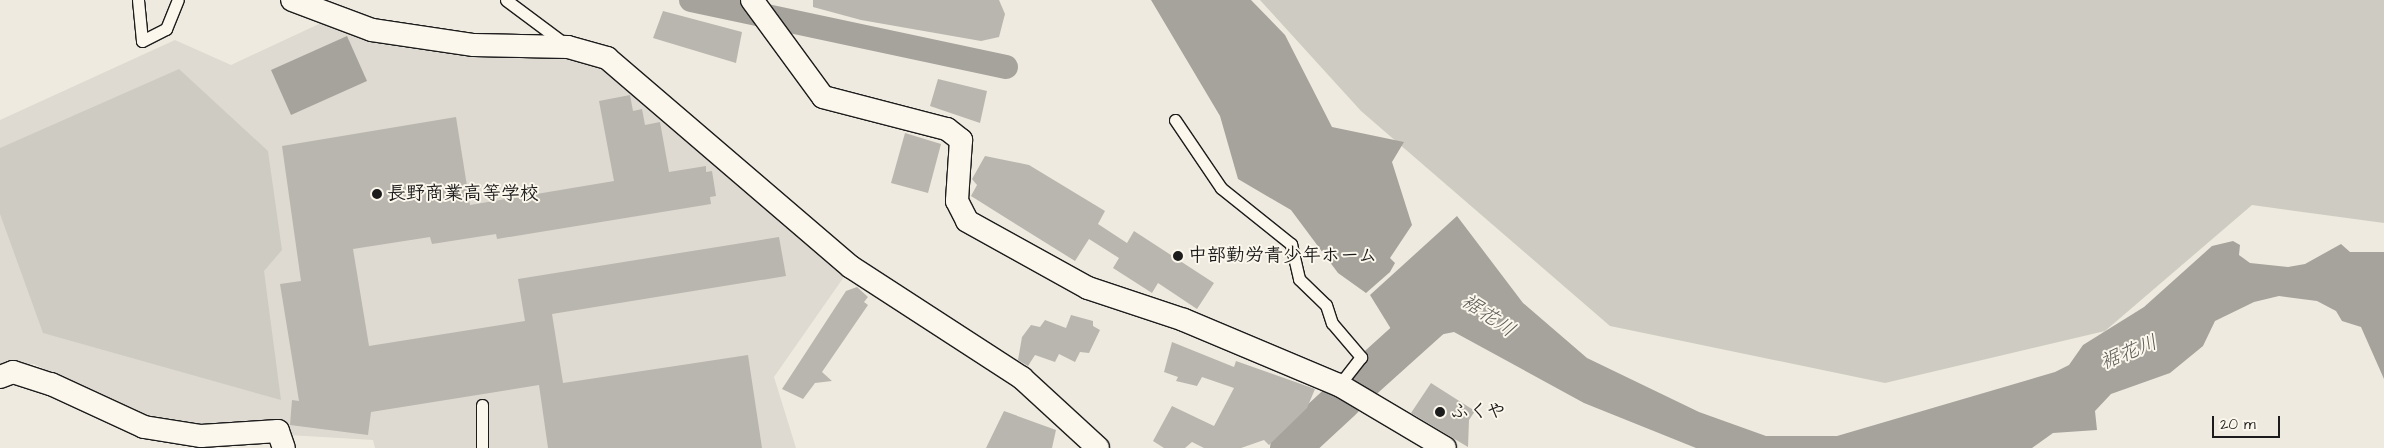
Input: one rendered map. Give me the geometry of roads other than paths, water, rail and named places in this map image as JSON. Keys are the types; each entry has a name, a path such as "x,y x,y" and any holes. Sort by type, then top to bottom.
{"street":[{"path":"292,0 372,30 474,45 568,47 607,58 851,267 1022,378 1098,448"},
{"path":"752,0 780,41 824,97 947,129 961,140 957,201 967,221 1088,288 1184,320 1339,385 1445,448"},
{"path":"0,377 13,372 51,384 144,427 201,442 278,432 284,448"}],"lane":[{"path":"138,0 142,41 166,29 178,0"},
{"path":"506,0 568,47"},
{"path":"1175,120 1221,188 1291,244 1299,279 1326,305 1332,323 1362,357 1339,385"},
{"path":"482,405 482,448"}],"water":[{"path":"1151,0 1251,0 1285,35 1332,127 1404,142 1392,162 1412,225 1390,258 1395,263 1390,272 1366,293 1338,273 1291,210 1238,179 1220,116"},
{"path":"347,36 367,81 291,115 271,70"},
{"name":"裾花川","path":"1457,216 1523,303 1587,358 1699,412 1766,436 1837,436 2055,372 2069,365 2083,345 2144,307 2212,246 2233,241 2240,245 2239,255 2250,263 2288,267 2305,264 2341,244 2350,252 2384,252 2384,379 2361,327 2342,321 2336,311 2317,301 2279,296 2254,302 2215,321 2203,346 2170,373 2111,394 2095,411 2097,430 2053,433 2032,448 1696,448 1584,403 1454,332 1414,340 1391,329 1370,295"}],"waterway":[{"path":"691,0 1006,67"},
{"name":"裾花川","path":"1358,384 1449,302"},
{"path":"1290,448 1342,400"}],"place":[{"name":"長野商業高等学校","path":"377,194"},
{"name":"中部勤労青少年ホーム","path":"1178,256"},
{"name":"ふくや","path":"1440,412"}]}
